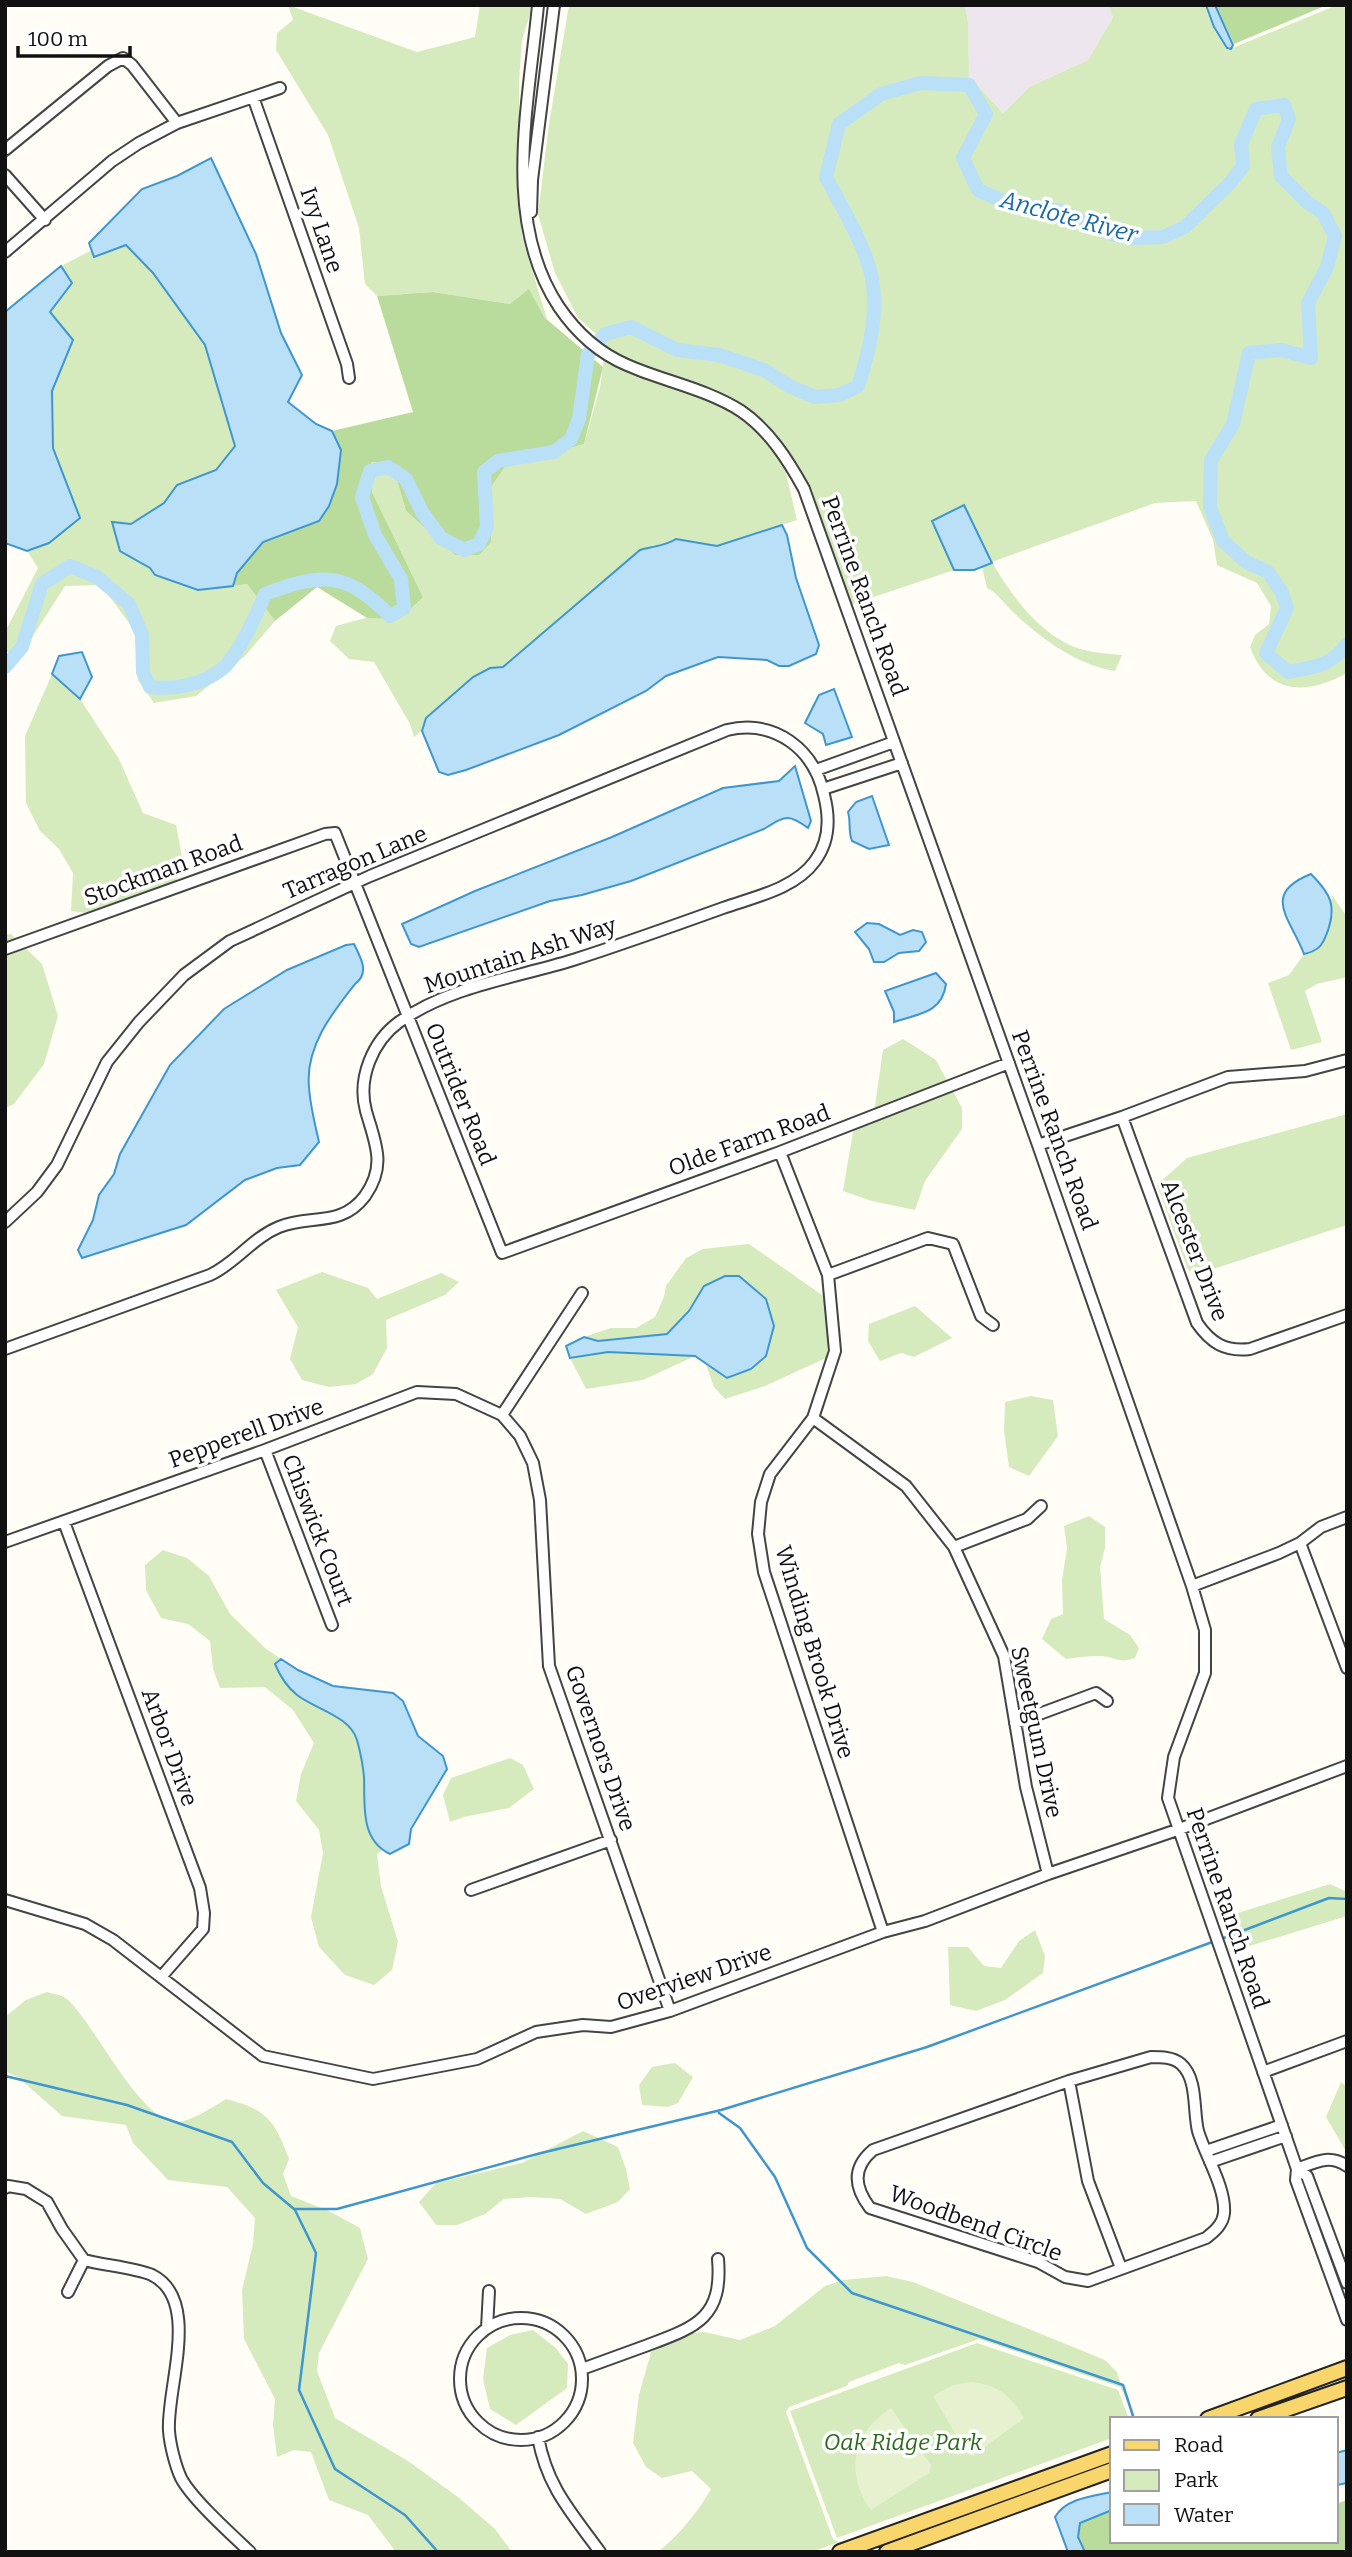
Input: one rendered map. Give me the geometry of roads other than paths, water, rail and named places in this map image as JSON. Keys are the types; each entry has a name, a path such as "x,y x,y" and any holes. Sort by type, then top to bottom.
{"main road":[{"path":"1213,2417 1347,2368"},
{"path":"1264,2417 1347,2388"},
{"path":"840,2552 1110,2455"},
{"path":"890,2551 1110,2471"}],"street":[{"name":"Perrine Ranch Road","path":"538,5 523,157 525,209 539,270 551,294 578,331 609,356 741,411 787,458 804,489 1038,1145 1205,1630 1205,1673 1174,1757 1168,1798 1297,2169 1296,2180 1347,2320"},
{"name":"Perrine Ranch Road","path":"530,228 532,180 554,5"},
{"path":"5,150 108,66 123,58 132,65 177,123"},
{"path":"5,252 112,161 139,143 177,123 280,88"},
{"name":"Ivy Lane","path":"253,97 347,364 349,378"},
{"path":"5,174 45,220"},
{"name":"Tarragon Lane","path":"5,1222 37,1192 58,1165 107,1062 139,1021 184,975 230,941 356,883 727,730 759,728 782,735 803,751 820,780"},
{"path":"820,780 894,742"},
{"path":"820,780 902,763"},
{"name":"Mountain Ash Way","path":"5,1349 210,1275 223,1269 256,1239 280,1226 330,1219 349,1212 364,1197 376,1178 376,1138 365,1108 364,1080 372,1054 395,1025 408,1016 489,982 570,961 789,884 808,869 825,842 828,818 820,780"},
{"name":"Outrider Road","path":"335,833 502,1253"},
{"name":"Stockman Road","path":"5,949 335,833"},
{"path":"1038,1145 1228,1077 1305,1071 1347,1060"},
{"name":"Olde Farm Road","path":"502,1253 780,1152 1009,1063"},
{"name":"Alcester Drive","path":"1122,1117 1197,1323 1208,1339 1221,1347 1236,1351 1251,1349 1347,1315"},
{"name":"Winding Brook Drive","path":"780,1152 828,1275 835,1351 813,1418 770,1474 761,1502 758,1534 764,1572 883,1933"},
{"path":"828,1275 928,1238 953,1244 981,1317 993,1325"},
{"path":"502,1415 582,1293"},
{"name":"Pepperell Drive","path":"5,1542 265,1450 417,1392 456,1394 502,1415"},
{"name":"Governors Drive","path":"502,1415 520,1436 533,1463 540,1500 549,1666 670,2011"},
{"name":"Sweetgum Drive","path":"813,1418 906,1486 954,1548 1004,1656 1026,1787 1048,1874"},
{"name":"Chiswick Court","path":"265,1450 332,1625"},
{"path":"954,1548 1027,1519 1041,1506"},
{"path":"1192,1586 1300,1543 1321,1527 1347,1517"},
{"name":"Arbor Drive","path":"64,1521 200,1888 204,1913 203,1929 161,1977"},
{"path":"1300,1543 1347,1668"},
{"path":"1015,1723 1096,1693 1107,1701"},
{"name":"Overview Drive","path":"5,1900 85,1924 113,1940 263,2056 373,2079 477,2059 536,2032 583,2025 611,2027 670,2011 1177,1830 1347,1766"},
{"path":"471,1890 611,1840"},
{"path":"1263,2072 1347,2042"},
{"name":"Woodbend Circle","path":"1151,2057 1170,2058 1182,2065 1190,2079 1198,2130 1208,2156 1223,2205 1224,2214 1218,2230 1206,2238 1088,2281 1065,2277 1038,2262 870,2208 860,2195 858,2174 861,2160 873,2150 1069,2081 1151,2057"},
{"path":"1069,2081 1088,2181 1121,2268"},
{"path":"1208,2156 1284,2131"},
{"path":"1297,2169 1325,2159 1338,2160 1347,2166"},
{"name":"Perrine Ranch Road","path":"1297,2169 1307,2176 1347,2283"},
{"path":"5,2188 8,2186 26,2189 47,2202 84,2260 151,2275 168,2287 176,2309 179,2340 169,2430 181,2478 216,2519 250,2552"},
{"path":"582,2369 691,2329 706,2314 717,2295 719,2259"},
{"path":"68,2292 84,2260"},
{"path":"487,2328 489,2291"},
{"path":"527,2318 547,2323 563,2334 575,2350 582,2369 582,2389 576,2407 564,2423 549,2434 530,2440 510,2439 492,2433 477,2421 466,2404 461,2386 465,2356 475,2339 487,2328 506,2320 527,2318"},
{"path":"538,2437 545,2470 554,2488 600,2552"},
{"path":"885,2535 890,2551"}],"water":[{"path":"1206,5 1215,5 1233,45 1231,49 1227,48 1214,27"},
{"path":"211,158 256,254 281,333 302,375 288,402 316,424 332,431 341,450 337,484 329,506 319,521 263,542 237,573 233,586 198,590 155,575 150,568 120,551 112,522 131,524 164,503 177,485 216,470 235,446 205,345 153,273 126,245 94,257 89,243 142,189 177,176"},
{"path":"61,266 72,283 50,312 73,340 52,391 53,448 80,518 49,543 27,551 5,543 5,312"},
{"path":"964,505 992,563 974,570 954,570 932,521"},
{"path":"782,525 787,535 796,578 819,645 816,654 789,666 779,666 767,660 718,657 666,676 646,691 559,735 466,770 448,775 439,772 422,731 426,718 473,677 490,668 503,667 640,550 676,539 717,546"},
{"path":"82,652 92,677 80,699 52,674 59,656"},
{"path":"834,689 852,737 826,745 823,734 805,723 819,695"},
{"path":"795,766 811,821 808,828 791,818 782,819 764,829 631,881 550,901 419,947 411,944 402,924 723,788 779,781"},
{"path":"872,796 889,845 869,849 852,841 848,812 856,802"},
{"path":"1311,874 1327,894 1332,915 1321,945 1304,954 1287,919 1283,899 1287,890"},
{"path":"867,923 879,924 900,935 913,930 922,932 926,942 919,951 899,953 884,962 874,962 869,949 855,932"},
{"path":"354,944 363,965 362,975 329,1019 311,1058 310,1094 319,1142 300,1165 277,1168 245,1180 186,1225 82,1258 78,1250 93,1220 99,1195 114,1174 120,1154 170,1065 224,1009 287,970"},
{"path":"936,973 946,984 944,994 934,1007 894,1022 894,1012 885,991"},
{"path":"725,1276 739,1276 766,1299 774,1326 766,1356 751,1369 727,1378 695,1356 608,1352 570,1358 566,1346 584,1337 598,1341 667,1334 689,1311 704,1286"},
{"path":"281,1659 333,1686 393,1693 403,1701 418,1736 443,1756 447,1769 411,1829 409,1844 390,1854 373,1840 366,1821 363,1768 353,1732 340,1719 293,1692 275,1664"},
{"path":"1347,2450 1347,2483 1338,2485 1338,2452"},
{"path":"1110,2492 1110,2511 1080,2523 1078,2537 1085,2552 1068,2552 1055,2517 1066,2506"}],"waterway":[{"name":"Anclote River","path":"5,667 22,647 42,584 70,566 97,577 129,604 142,635 143,672 150,687 188,685 206,679 222,669 241,645 265,594 285,587 317,580 345,583 359,590 390,616 404,608 401,579 375,535 362,497 370,471 388,467 406,479 422,512 441,538 464,550 479,544 487,527 484,472 498,461 554,452 571,439 579,419 588,354 605,334 631,327 677,350 719,355 764,370 791,387 815,397 840,395 858,386 872,329 873,284 861,246 826,177 839,124 881,94 921,83 969,85 986,114 963,158 978,190 1008,203 1062,211 1098,229 1135,238 1163,237 1185,227 1231,182 1243,166 1241,144 1256,109 1284,105 1289,119 1278,147 1281,176 1308,203 1323,213 1335,236 1327,267 1308,303 1311,358 1281,350 1249,353 1233,424 1211,460 1210,507 1223,541 1246,562 1268,572 1282,593 1287,608 1266,653 1288,672 1328,661 1347,644"},
{"path":"1221,1939 1329,1898 1347,1899"},
{"path":"5,2076 127,2105 232,2142 263,2183 294,2209 337,2209 541,2153 721,2110 927,2047 1215,1941"},
{"path":"719,2113 740,2128 775,2177 807,2248 852,2293 1123,2385 1133,2417"},
{"path":"295,2210 316,2253 299,2390 335,2469 405,2515 438,2552"}],"park label":[{"name":"Oak Ridge Park","path":"903,2442"}]}
